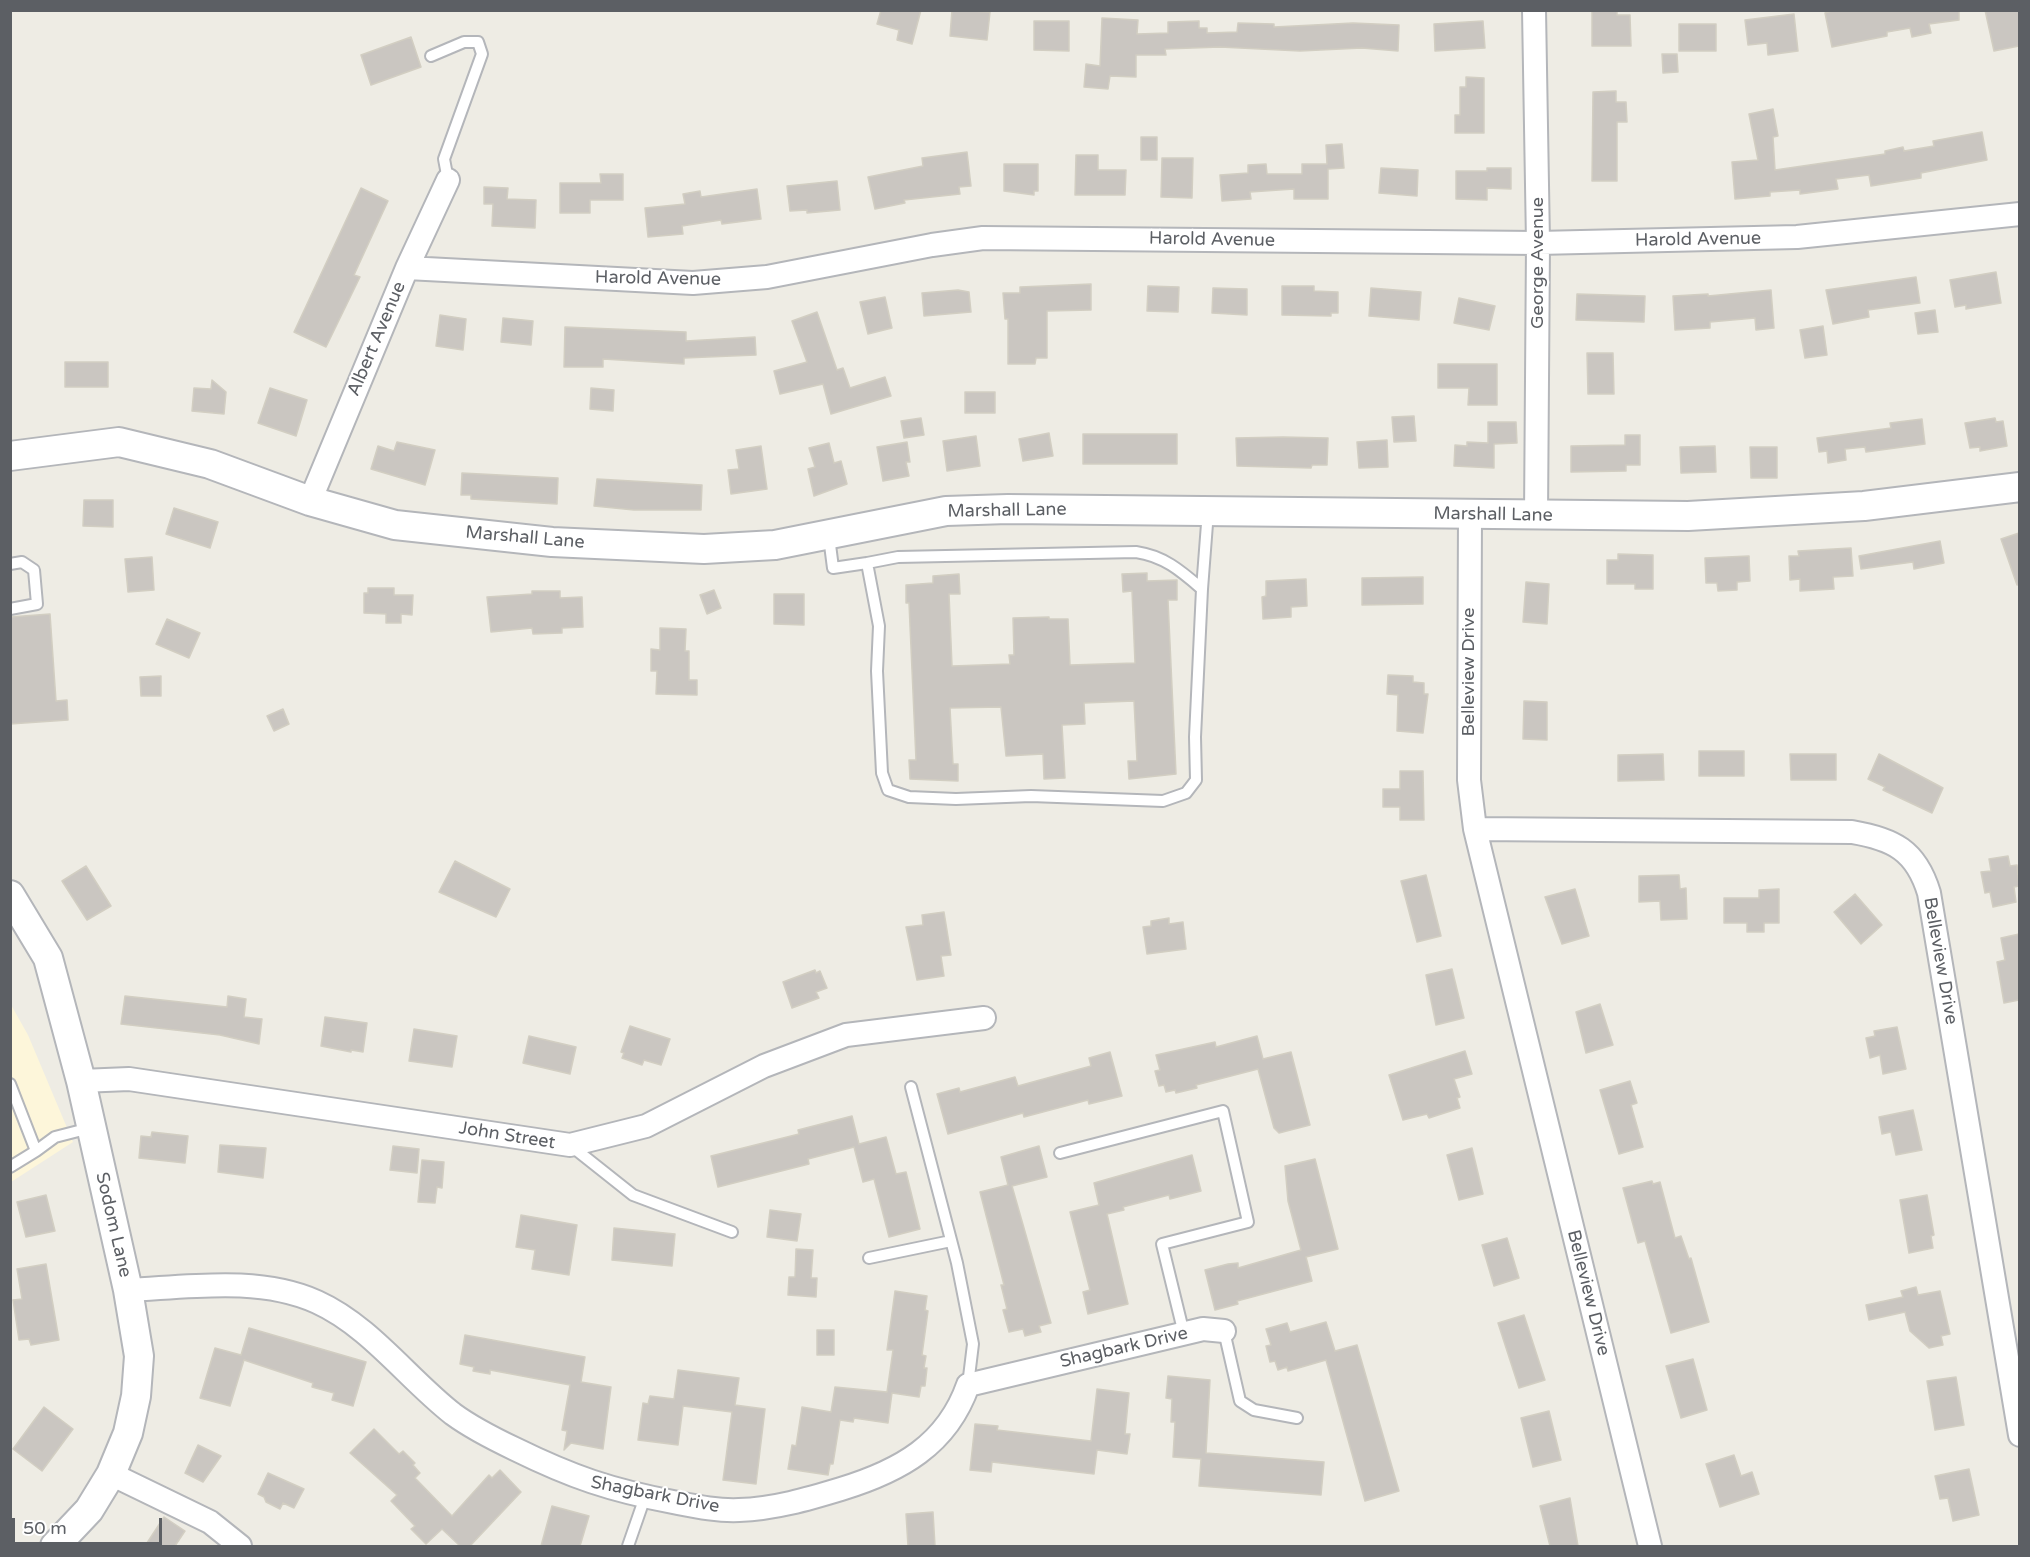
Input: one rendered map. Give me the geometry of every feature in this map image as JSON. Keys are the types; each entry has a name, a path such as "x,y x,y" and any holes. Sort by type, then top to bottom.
{"street":[{"name":"George Avenue","path":"1534,10 1539,243 1536,516"},
{"name":"Albert Avenue","path":"310,501 407,268 448,180"},
{"name":"Harold Avenue","path":"407,268 693,283 767,277 932,244 982,238 1539,243 1797,237 2019,214"},
{"name":"Marshall Lane","path":"10,456 119,442 210,464 310,501 395,525 552,542 704,549 775,545 829,532 946,511 1688,516 1792,512 1864,506 2019,487"},
{"name":"Belleview Drive","path":"1470,514 1469,780 1475,830 1650,1546"},
{"name":"Belleview Drive","path":"1475,830 1852,832 1880,837 1905,851 1917,865 1929,893 2019,1435"},
{"name":"Sodom Lane","path":"10,895 48,958 81,1081 128,1290 139,1356 136,1396 128,1433 111,1474 89,1510 55,1546"},
{"name":"John Street","path":"81,1081 129,1079 570,1145 646,1126 765,1066 846,1035 984,1018"},
{"name":"Shagbark Drive","path":"128,1290 246,1286 298,1294 319,1303 358,1330 453,1413 482,1433 569,1476 645,1497 705,1508 738,1510 805,1500 889,1471 931,1443 953,1421 968,1385 1203,1329 1224,1330"},
{"path":"111,1474 203,1518 224,1531 240,1546"}],"lane":[{"path":"431,56 464,42 478,42 482,54 444,159 448,180"},
{"path":"867,563 879,626 877,670 882,773 888,790 909,797 956,799 1031,796 1162,801 1186,793 1196,780 1195,737 1208,511"},
{"path":"829,532 832,568 898,557 1136,552 1154,555 1169,561 1203,589"},
{"path":"10,564 22,562 34,570 38,598 37,604 30,607 10,609"},
{"path":"10,1084 36,1151"},
{"path":"911,1087 951,1241 973,1344 968,1385"},
{"path":"1060,1153 1223,1111 1248,1222 1162,1245 1184,1334"},
{"path":"10,1167 55,1137 91,1128"},
{"path":"570,1145 633,1195 732,1232"},
{"path":"869,1258 951,1241"},
{"path":"1224,1330 1240,1401 1254,1410 1297,1418"},
{"path":"628,1546 645,1497"}],"shaded area":[{"path":"10,1003 28,1035 73,1142 11,1182"}],"building":[{"path":"881,10 921,10 912,44 897,40 899,30 877,24"},
{"path":"952,10 990,12 987,40 950,36"},
{"path":"1592,10 1617,10 1617,15 1630,15 1631,46 1592,46"},
{"path":"1835,10 1959,10 1959,20 1929,24 1931,33 1912,37 1910,28 1887,32 1887,36 1832,47 1825,13"},
{"path":"1985,10 2019,10 2019,46 1994,51"},
{"path":"1794,14 1798,51 1768,55 1767,43 1748,45 1745,20"},
{"path":"1102,18 1138,20 1137,34 1168,33 1168,22 1199,21 1199,28 1207,28 1207,33 1237,32 1238,23 1274,24 1274,27 1353,23 1399,25 1398,51 1362,48 1300,51 1220,47 1165,49 1166,55 1136,55 1136,77 1110,76 1108,89 1084,87 1086,64 1100,66"},
{"path":"1034,21 1069,21 1069,51 1034,50"},
{"path":"1483,21 1485,48 1435,51 1434,24"},
{"path":"1679,24 1716,24 1716,51 1679,51"},
{"path":"411,37 421,67 371,85 361,55"},
{"path":"1662,54 1677,54 1678,72 1663,73"},
{"path":"1466,77 1484,78 1484,133 1455,133 1455,115 1460,115 1460,87 1466,87"},
{"path":"1616,91 1616,102 1626,102 1627,122 1617,122 1617,181 1592,181 1593,92"},
{"path":"1773,109 1778,136 1773,137 1775,170 1885,154 1885,151 1903,147 1904,151 1934,146 1933,141 1982,132 1987,160 1921,173 1921,178 1871,186 1869,175 1836,179 1838,189 1800,194 1800,190 1770,192 1770,196 1735,199 1732,162 1758,160 1749,114"},
{"path":"1141,137 1157,137 1157,160 1141,160"},
{"path":"1342,144 1344,168 1328,169 1328,199 1294,199 1294,189 1250,192 1251,199 1222,201 1220,175 1248,173 1248,165 1266,164 1267,174 1302,174 1302,164 1327,164 1326,145"},
{"path":"967,152 971,186 959,187 960,194 904,200 905,203 875,209 868,177 923,166 922,158"},
{"path":"1076,155 1098,155 1098,170 1126,170 1125,195 1075,195"},
{"path":"1162,158 1193,158 1192,198 1161,197"},
{"path":"1004,164 1038,164 1038,191 1034,191 1034,195 1004,191"},
{"path":"1381,168 1418,170 1417,196 1379,193"},
{"path":"1487,168 1511,168 1511,189 1487,188 1487,200 1456,199 1456,171 1487,171"},
{"path":"600,174 623,174 623,200 590,200 590,213 560,213 560,183 601,183"},
{"path":"837,181 840,210 807,213 807,210 790,211 787,186"},
{"path":"484,187 508,188 507,199 536,200 535,228 492,226 493,204 484,204"},
{"path":"361,188 388,201 354,275 360,277 326,347 294,332"},
{"path":"757,189 761,219 722,224 721,220 682,226 683,234 648,237 645,208 685,204 683,194 700,191 701,197"},
{"path":"1996,272 2001,303 1966,309 1966,305 1955,307 1950,280"},
{"path":"1916,277 1920,303 1868,310 1869,317 1833,324 1826,290"},
{"path":"1091,284 1091,310 1047,311 1047,358 1036,358 1035,364 1008,364 1008,319 1005,319 1003,293 1020,293 1020,287"},
{"path":"1148,286 1179,287 1178,312 1147,311"},
{"path":"1282,286 1314,286 1314,291 1338,292 1338,313 1331,313 1331,316 1282,315"},
{"path":"1213,288 1247,289 1247,315 1212,313"},
{"path":"1371,288 1421,292 1419,320 1369,316"},
{"path":"958,290 969,292 971,312 924,316 922,293"},
{"path":"1771,290 1774,328 1756,330 1755,318 1710,322 1710,328 1675,330 1673,296 1708,294 1708,296"},
{"path":"1577,294 1645,296 1644,322 1576,320"},
{"path":"885,297 892,328 868,334 860,302"},
{"path":"1459,298 1495,306 1489,330 1454,323"},
{"path":"1935,310 1938,332 1918,334 1915,313"},
{"path":"817,312 837,370 843,368 850,388 885,377 891,396 831,414 823,384 780,394 774,371 807,362 792,321"},
{"path":"440,315 466,319 463,350 436,346"},
{"path":"503,318 533,321 531,345 501,342"},
{"path":"1823,326 1827,355 1805,358 1800,330"},
{"path":"565,327 686,332 686,341 755,337 756,355 684,358 684,364 603,359 603,367 564,367"},
{"path":"1587,353 1613,353 1614,394 1588,394"},
{"path":"65,362 108,362 108,387 65,387"},
{"path":"1438,364 1497,364 1497,405 1468,405 1469,388 1438,388"},
{"path":"212,380 226,392 224,414 192,411 194,388 211,389"},
{"path":"270,388 307,400 296,436 258,423"},
{"path":"591,388 614,390 613,411 590,409"},
{"path":"965,392 995,392 995,413 965,413"},
{"path":"1414,416 1416,441 1394,442 1392,417"},
{"path":"921,418 924,435 904,438 901,421"},
{"path":"1995,418 1996,422 2003,421 2007,446 1980,451 1980,447 1970,448 1965,423"},
{"path":"1922,419 1925,444 1866,452 1865,447 1845,449 1846,460 1828,463 1827,451 1819,452 1817,438 1891,428 1890,423"},
{"path":"1488,422 1516,422 1517,443 1494,444 1494,468 1454,466 1455,445 1467,446 1467,442 1488,443"},
{"path":"1049,433 1053,456 1023,461 1019,439"},
{"path":"1083,434 1177,434 1177,464 1083,464"},
{"path":"1625,435 1640,435 1640,465 1626,465 1626,471 1571,472 1571,446 1625,445"},
{"path":"976,436 980,466 947,471 943,441"},
{"path":"1236,438 1328,438 1327,465 1312,465 1311,468 1237,466"},
{"path":"1387,440 1388,467 1359,468 1357,442"},
{"path":"397,442 435,450 425,485 371,469 378,446 394,451"},
{"path":"907,442 910,462 906,462 909,476 883,481 877,447"},
{"path":"829,443 834,463 841,461 847,484 814,496 808,469 815,467 809,448"},
{"path":"761,446 767,489 731,494 728,470 739,469 736,450"},
{"path":"1715,446 1716,472 1681,473 1680,447"},
{"path":"1750,447 1777,447 1777,478 1751,478"},
{"path":"462,473 558,478 557,504 471,499 471,495 461,495"},
{"path":"597,479 702,485 701,510 634,510 594,506"},
{"path":"84,500 113,500 113,527 83,526"},
{"path":"174,508 218,522 210,548 166,534"},
{"path":"2019,533 2019,584 2017,585 2001,539"},
{"path":"1940,541 1944,563 1914,569 1913,562 1861,569 1859,556"},
{"path":"1851,548 1853,576 1833,577 1834,589 1800,591 1800,579 1790,580 1789,556 1799,556 1798,551"},
{"path":"1618,554 1653,555 1653,589 1635,589 1635,584 1607,584 1607,560 1618,560"},
{"path":"1749,556 1750,581 1737,582 1737,590 1718,591 1717,583 1706,583 1705,558"},
{"path":"152,557 154,590 128,592 125,559"},
{"path":"1147,573 1147,581 1177,580 1177,600 1168,600 1176,774 1129,779 1128,761 1137,761 1134,701 1084,703 1085,724 1062,725 1065,778 1044,779 1043,754 1006,756 1001,707 950,708 953,764 958,764 958,781 910,779 909,760 916,760 909,603 906,603 906,585 933,583 933,576 959,574 960,594 949,594 952,666 1010,664 1009,655 1014,655 1013,618 1049,617 1049,619 1068,619 1070,665 1135,663 1132,591 1123,592 1122,574"},
{"path":"1423,577 1423,604 1362,605 1362,578"},
{"path":"1306,579 1307,606 1291,607 1291,617 1263,619 1262,597 1266,596 1266,581"},
{"path":"1526,582 1549,584 1547,624 1523,622"},
{"path":"368,588 394,588 394,595 413,595 412,615 401,614 401,623 386,623 386,614 364,613 364,593 368,593"},
{"path":"714,590 721,608 707,614 700,595"},
{"path":"532,591 560,591 560,598 582,597 583,627 562,628 562,633 533,634 532,628 491,632 487,597 532,594"},
{"path":"774,594 804,594 804,625 774,624"},
{"path":"50,614 56,701 67,700 68,720 10,724 10,617"},
{"path":"167,619 200,633 189,658 156,644"},
{"path":"660,628 686,629 685,651 689,651 689,680 697,680 697,695 656,694 657,671 651,671 651,649 660,650"},
{"path":"1388,675 1413,676 1413,682 1424,683 1424,694 1428,694 1423,733 1397,731 1398,695 1387,694"},
{"path":"161,676 161,696 141,696 140,677"},
{"path":"1524,701 1547,702 1547,740 1523,739"},
{"path":"283,709 289,724 274,731 267,716"},
{"path":"1699,751 1744,751 1744,776 1699,776"},
{"path":"1663,754 1664,780 1618,781 1618,755"},
{"path":"1790,754 1836,754 1836,780 1791,780"},
{"path":"1879,754 1943,788 1932,813 1883,790 1885,787 1868,779"},
{"path":"1400,771 1423,771 1424,820 1400,820 1400,807 1383,807 1383,789 1400,789"},
{"path":"2008,856 2010,866 2017,865 2019,886 2014,887 2016,902 1993,907 1990,892 1985,893 1981,872 1991,871 1989,859"},
{"path":"455,861 510,889 496,917 439,892"},
{"path":"86,866 111,906 87,920 62,881"},
{"path":"1426,875 1441,936 1417,942 1401,881"},
{"path":"1679,875 1680,889 1686,888 1687,919 1661,920 1660,901 1639,902 1639,876"},
{"path":"1575,889 1589,936 1562,944 1545,897"},
{"path":"1779,889 1779,923 1764,923 1764,932 1747,932 1747,923 1724,923 1724,898 1759,898 1759,890"},
{"path":"1855,894 1882,925 1861,944 1834,912"},
{"path":"944,912 951,955 941,956 944,976 917,980 906,927 923,925 922,915"},
{"path":"1169,918 1169,924 1183,922 1186,949 1147,954 1143,927 1151,926 1151,921"},
{"path":"2019,934 2019,1000 2004,1003 1997,962 2005,960 2001,938"},
{"path":"1452,969 1464,1018 1436,1025 1426,975"},
{"path":"815,970 816,973 820,971 827,988 816,992 819,998 792,1008 783,982"},
{"path":"125,996 227,1007 228,996 246,999 244,1017 262,1019 259,1044 220,1035 121,1024"},
{"path":"1600,1004 1613,1045 1586,1053 1576,1012"},
{"path":"325,1017 367,1023 363,1052 321,1046"},
{"path":"630,1026 670,1039 661,1065 644,1060 642,1065 622,1058 624,1053 621,1052"},
{"path":"1897,1027 1906,1069 1883,1074 1880,1055 1870,1058 1866,1038 1875,1036 1874,1031"},
{"path":"414,1029 457,1036 452,1067 409,1061"},
{"path":"529,1036 576,1047 570,1074 523,1063"},
{"path":"1257,1036 1263,1059 1291,1052 1310,1125 1279,1133 1274,1128 1258,1069 1196,1085 1197,1088 1176,1093 1175,1090 1166,1092 1164,1085 1159,1086 1155,1071 1160,1070 1156,1055 1215,1042 1216,1047"},
{"path":"1465,1051 1472,1074 1454,1079 1460,1097 1457,1098 1460,1108 1429,1118 1427,1114 1403,1120 1389,1075"},
{"path":"1110,1052 1122,1096 1089,1104 1088,1100 1024,1117 1023,1113 948,1134 937,1094 959,1088 960,1092 1015,1077 1018,1086 1091,1066 1089,1058"},
{"path":"1630,1081 1637,1103 1631,1105 1643,1147 1619,1154 1600,1090"},
{"path":"1913,1110 1922,1150 1896,1155 1891,1132 1882,1134 1879,1117"},
{"path":"852,1116 859,1144 886,1137 896,1174 906,1172 920,1229 889,1237 874,1179 863,1182 854,1147 808,1159 809,1164 718,1187 711,1156 799,1134 798,1130"},
{"path":"152,1132 188,1136 185,1163 139,1158 141,1136 151,1137"},
{"path":"220,1145 266,1148 263,1178 218,1172"},
{"path":"393,1146 419,1149 417,1173 390,1170"},
{"path":"1039,1146 1047,1177 1012,1186 1051,1323 1039,1326 1041,1332 1025,1336 1023,1329 1009,1332 1003,1310 1007,1309 1001,1285 1004,1285 980,1192 1008,1185 1001,1157"},
{"path":"1472,1148 1483,1194 1459,1200 1447,1155"},
{"path":"1192,1155 1201,1191 1170,1199 1169,1195 1123,1207 1124,1210 1107,1214 1128,1304 1088,1314 1083,1292 1090,1290 1070,1212 1099,1205 1094,1183"},
{"path":"1315,1159 1338,1249 1306,1257 1312,1281 1237,1301 1238,1304 1215,1310 1205,1270 1238,1263 1238,1268 1301,1250 1288,1201 1285,1166"},
{"path":"422,1160 444,1162 442,1188 437,1187 435,1203 418,1202"},
{"path":"1652,1181 1653,1184 1660,1182 1675,1238 1681,1236 1689,1259 1691,1258 1709,1322 1671,1333 1645,1241 1638,1243 1623,1188"},
{"path":"46,1195 55,1231 26,1237 17,1202"},
{"path":"1927,1195 1934,1235 1931,1236 1933,1248 1909,1253 1900,1200"},
{"path":"770,1210 801,1214 797,1241 767,1237"},
{"path":"521,1215 577,1225 569,1275 532,1269 535,1250 516,1247"},
{"path":"614,1228 675,1234 672,1266 612,1260"},
{"path":"1507,1238 1519,1278 1494,1286 1482,1245"},
{"path":"796,1249 813,1250 811,1278 817,1278 816,1297 788,1295 789,1277 795,1277"},
{"path":"46,1264 59,1340 31,1345 29,1339 19,1340 13,1300 22,1299 17,1269"},
{"path":"1916,1287 1918,1295 1940,1291 1950,1334 1941,1336 1943,1345 1929,1348 1910,1331 1905,1312 1869,1320 1866,1305 1903,1297 1901,1291"},
{"path":"895,1291 927,1296 925,1310 928,1311 922,1355 926,1356 924,1368 927,1368 925,1386 921,1386 919,1397 892,1393 888,1423 854,1418 853,1422 840,1420 833,1464 830,1464 828,1475 788,1469 792,1445 796,1446 802,1407 831,1412 835,1387 887,1392 893,1350 887,1350"},
{"path":"1524,1315 1545,1380 1519,1388 1498,1323"},
{"path":"1326,1322 1335,1351 1357,1345 1399,1491 1365,1501 1326,1360 1288,1371 1287,1367 1278,1370 1275,1361 1270,1362 1266,1346 1271,1345 1266,1329 1287,1323 1290,1332"},
{"path":"249,1328 366,1362 353,1406 332,1400 334,1393 312,1387 313,1383 244,1360 230,1406 200,1398 215,1348 241,1355"},
{"path":"817,1330 834,1330 834,1355 817,1355"},
{"path":"465,1335 585,1357 581,1382 611,1387 603,1449 571,1443 564,1450 567,1431 562,1430 570,1385 490,1370 490,1374 473,1371 474,1367 460,1364"},
{"path":"1693,1359 1707,1410 1681,1418 1666,1366"},
{"path":"678,1370 739,1378 735,1405 765,1409 756,1484 723,1480 732,1412 683,1406 678,1445 638,1440 643,1403 648,1404 650,1396 674,1399"},
{"path":"1168,1376 1210,1380 1206,1453 1324,1462 1321,1495 1199,1486 1201,1459 1173,1457 1175,1422 1171,1422 1172,1399 1166,1398"},
{"path":"1956,1377 1964,1425 1935,1430 1927,1381"},
{"path":"1097,1389 1129,1393 1125,1434 1130,1434 1127,1454 1097,1450 1094,1474 992,1462 991,1472 970,1470 975,1424 998,1426 997,1430 1091,1441"},
{"path":"44,1407 73,1429 42,1471 13,1449"},
{"path":"1549,1411 1561,1460 1533,1467 1521,1418"},
{"path":"374,1429 399,1454 403,1451 415,1463 413,1465 420,1473 415,1478 452,1516 489,1475 492,1478 500,1470 521,1492 470,1546 460,1546 442,1529 426,1544 411,1529 415,1526 391,1501 397,1495 350,1453"},
{"path":"198,1445 221,1456 203,1482 185,1473"},
{"path":"1734,1455 1741,1476 1752,1472 1759,1494 1720,1507 1706,1464"},
{"path":"1969,1469 1979,1515 1953,1521 1948,1498 1940,1499 1935,1476"},
{"path":"268,1473 304,1489 294,1508 283,1503 280,1509 266,1502 264,1497 258,1494"},
{"path":"1570,1498 1578,1546 1550,1546 1540,1506"},
{"path":"552,1506 589,1516 580,1546 541,1546"},
{"path":"933,1512 935,1546 908,1546 906,1514"},
{"path":"164,1517 185,1531 175,1546 145,1546"}]}
